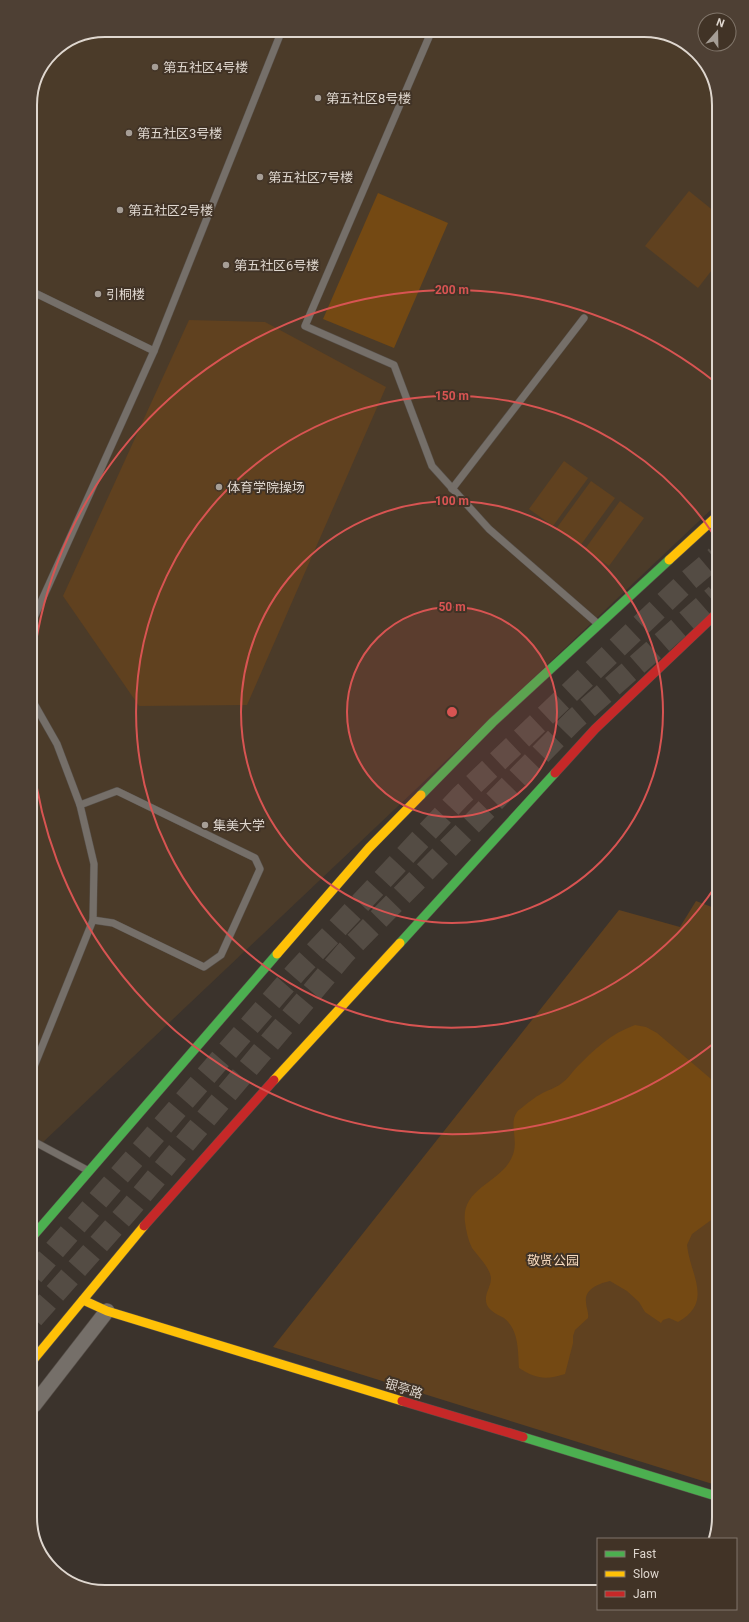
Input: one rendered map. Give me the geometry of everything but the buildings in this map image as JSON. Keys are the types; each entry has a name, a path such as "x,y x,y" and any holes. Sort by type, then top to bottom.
{"main road":[{"path":"37,1231 369,848 493,722 712,521"},
{"path":"37,1355 161,1206 262,1093 595,729 712,618"},
{"name":"银亭路","path":"83,1300 107,1311 712,1495"}],"street":[{"path":"37,1401 107,1311"}],"lane":[{"path":"37,611 154,351 279,37"},
{"path":"429,37 304,326 394,365 432,466 489,529 599,624"},
{"path":"37,295 154,351"},
{"path":"452,489 584,318"},
{"path":"37,709 57,744 80,805 94,864 93,920 37,1059"},
{"path":"80,805 117,791 255,858 260,869 221,955 204,967 113,923 93,920"},
{"path":"37,1143 89,1171"}],"shaded area":[{"name":"集美大学","path":"104,37 649,37 662,39 678,46 686,51 701,67 711,91 712,104 712,509 37,1148 37,100 39,87 44,75 51,63 67,48 91,38"},
{"path":"378,193 448,223 394,348 323,319"},
{"path":"635,1025 646,1027 657,1033 712,1080 712,1219 692,1234 687,1245 697,1287 695,1306 689,1314 678,1322 669,1318 663,1320 661,1323 645,1312 639,1302 627,1291 610,1281 597,1285 590,1290 586,1297 588,1318 575,1330 565,1374 547,1378 536,1376 519,1368 517,1341 513,1328 504,1318 492,1311 487,1305 486,1298 491,1278 486,1266 472,1248 465,1225 465,1211 473,1195 502,1171 512,1157 515,1142 513,1123 514,1117 518,1111 537,1097 564,1081 584,1060 610,1037"}],"green space":[{"path":"689,191 712,210 712,270 698,288 645,246"},
{"path":"189,320 265,322 386,387 247,705 139,706 63,596"},
{"path":"564,461 588,478 553,526 529,509"},
{"path":"591,481 615,498 580,546 556,529"},
{"path":"620,501 644,518 609,566 585,549"},
{"name":"敬贤公园","path":"696,901 712,907 712,1484 273,1347 619,910 680,927"}],"tunnel":[{"path":"37,1270 297,971 460,797 684,584 712,560"},
{"path":"37,1313 128,1211 345,953 574,720 712,599"}],"traffic: fast":[{"path":"421,795 493,722 669,560"},
{"path":"400,943 555,773"},
{"path":"37,1231 277,954"},
{"path":"523,1437 712,1495"}],"traffic: slow":[{"path":"669,560 712,521"},
{"path":"277,954 369,848 421,795"},
{"path":"274,1080 400,943"},
{"path":"37,1355 144,1226"},
{"path":"83,1300 107,1311 402,1401"}],"traffic: jam":[{"path":"555,773 595,729 712,618"},
{"path":"144,1226 274,1080"},
{"path":"402,1401 523,1437"}],"place":[{"name":"第五社区4号楼","path":"155,67"},
{"name":"第五社区8号楼","path":"318,98"},
{"name":"第五社区3号楼","path":"129,133"},
{"name":"第五社区7号楼","path":"260,177"},
{"name":"第五社区2号楼","path":"120,210"},
{"name":"第五社区6号楼","path":"226,265"},
{"name":"引桐楼","path":"98,294"},
{"name":"体育学院操场","path":"219,487"},
{"name":"集美大学","path":"205,825"}]}
